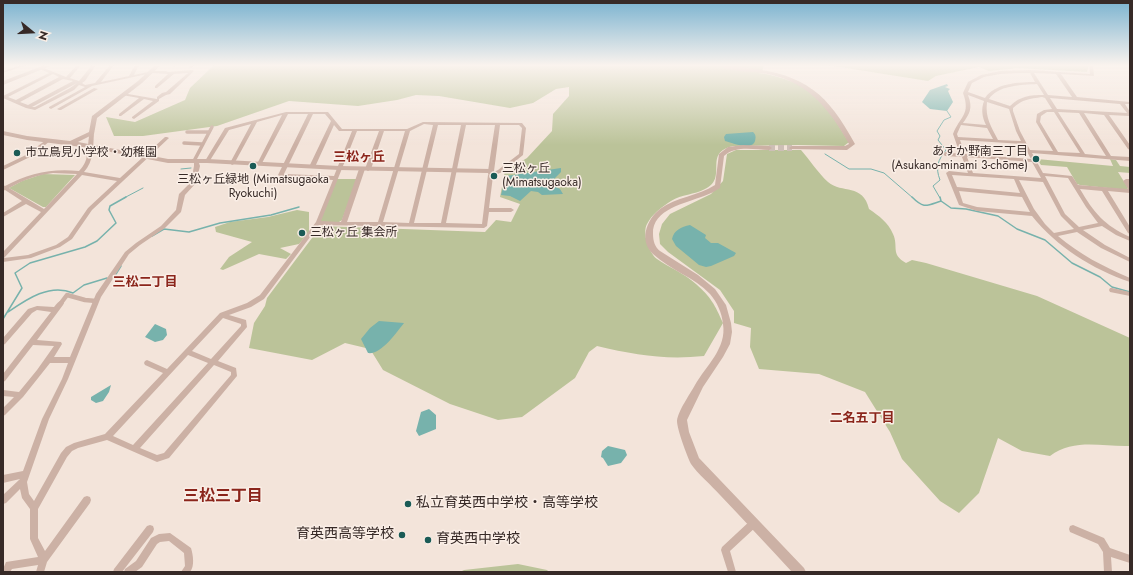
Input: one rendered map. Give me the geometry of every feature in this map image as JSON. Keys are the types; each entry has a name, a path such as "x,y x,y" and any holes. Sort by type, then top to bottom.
{"street":[{"path":"16,92 4,98 35,109 63,92"},
{"path":"16,102 37,92"},
{"path":"51,108 80,92"},
{"path":"85,92 89,93"},
{"path":"3,256 87,166 90,160 90,146 94,118 127,92"},
{"path":"159,98 169,92"},
{"path":"792,148 846,148 852,144 846,131 824,100 813,92"},
{"path":"994,92 986,100 984,110 996,141"},
{"path":"1044,92 1083,155"},
{"path":"1071,92 1075,98"},
{"path":"59,109 89,93"},
{"path":"965,93 1011,108"},
{"path":"965,93 970,109 956,131 956,138 971,174"},
{"path":"124,94 157,100 134,118"},
{"path":"1130,103 1047,96 1024,98 1016,102 1011,108 1013,121 1024,144 1063,215 1079,230 1099,244 1130,260"},
{"path":"121,115 142,98"},
{"path":"62,102 68,104"},
{"path":"1056,153 1038,119 1042,112 1055,110 1130,115 1121,102"},
{"path":"1080,111 1110,158"},
{"path":"259,164 286,113"},
{"path":"3,133 48,141 90,146 168,161 207,161 365,169 455,170 491,173 500,171 521,155 524,128 520,124 423,123 408,130 341,130 326,114 286,113 227,129 207,161"},
{"path":"311,113 281,175 335,178"},
{"path":"1105,113 1130,148"},
{"path":"312,167 333,120"},
{"path":"232,163 255,121"},
{"path":"411,224 436,123"},
{"path":"444,225 464,124"},
{"path":"318,223 484,226 498,124"},
{"path":"961,124 990,127"},
{"path":"3,500 23,482 46,419 73,360 98,296 127,253 163,227 179,211 182,194 194,183 197,166 195,161 208,132 212,127"},
{"path":"43,560 41,552 34,539 34,508 64,455 69,449 77,445 107,437 222,314 249,305 262,297 318,223 355,130"},
{"path":"343,224 382,130"},
{"path":"380,224 408,130"},
{"path":"187,132 208,132"},
{"path":"71,144 92,133"},
{"path":"3,260 29,257 58,246 70,238 90,209 167,138"},
{"path":"956,138 1024,144"},
{"path":"3,168 28,156 48,141"},
{"path":"184,143 202,144"},
{"path":"769,148 734,148 724,152 721,155 718,186 712,191 682,200 670,206 655,218 649,228 655,251 709,289 718,298 726,314 728,333 726,343 719,356 706,372 682,420 684,432 695,461 797,571"},
{"path":"1028,151 1130,159"},
{"path":"945,154 1034,161"},
{"path":"4,188 23,179 41,173 80,173 121,180"},
{"path":"1034,214 977,208 961,204 949,173 1044,180"},
{"path":"1040,174 1068,176 1089,210 1102,224 1130,239"},
{"path":"1016,178 1034,214 1054,235 1092,263 1130,280"},
{"path":"1130,181 1126,181 1130,188"},
{"path":"1076,187 1130,191"},
{"path":"4,188 44,212"},
{"path":"956,189 1024,195"},
{"path":"1104,189 1130,232"},
{"path":"3,215 26,201"},
{"path":"486,210 512,210"},
{"path":"1054,235 1102,224"},
{"path":"1112,290 1130,294"},
{"path":"3,379 6,372 68,295 85,300 96,301"},
{"path":"3,342 30,311 36,308 55,310"},
{"path":"134,449 244,326 244,322 222,314"},
{"path":"3,413 21,395 49,360 59,344 31,342"},
{"path":"107,437 156,459 166,456 234,376 234,370 187,352"},
{"path":"49,360 73,360"},
{"path":"147,363 168,372"},
{"path":"3,393 21,395"},
{"path":"3,479 26,474"},
{"path":"23,482 25,496 34,508"},
{"path":"40,572 43,560 87,500"},
{"path":"732,572 725,550 754,523"},
{"path":"117,572 150,529"},
{"path":"1073,529 1102,541 1107,551 1108,572"},
{"path":"128,572 139,564 154,541 159,538 170,537 188,551 188,567 185,572"},
{"path":"1107,551 1130,559"},
{"path":"6,572 9,565 43,560"}],"green space":[{"path":"188,92 551,92 533,103 510,108 439,96 416,95 397,100 358,106 289,101 217,126 143,136 114,136 106,117 135,122 185,100"},
{"path":"569,92 811,92 828,110 849,142 844,146 733,146 724,149 719,154 715,179 712,184 701,191 679,197 671,201 649,220 645,232 647,243 651,252 657,259 687,277 701,289 718,311 723,323 704,356 650,356 597,346 589,352 575,378 522,417 498,420 450,404 383,370 370,349 345,343 312,360 249,348 254,323 265,306 267,298 321,226 485,232 496,220 511,222 520,204 500,197 505,171 527,158 552,131 553,114 569,96"},
{"path":"736,150 801,150 828,182 839,188 857,192 862,196 869,209 889,226 895,239 896,253 901,260 906,263 912,260 926,263 1037,296 1130,338 1130,446 1078,445 1059,450 1050,456 1022,451 998,438 979,493 959,513 940,501 902,459 890,432 865,392 819,374 759,369 750,347 751,328 734,323 734,311 720,290 668,252 660,244 659,234 662,224 670,214 711,194 723,181 727,154"},
{"path":"1037,159 1113,166 1110,159 1116,160 1120,166 1130,167 1130,173 1118,172 1128,188 1127,190 1080,185 1077,184 1067,167 1041,165"},
{"path":"43,174 75,175 46,207 43,207 9,188 22,181"},
{"path":"335,179 357,179 342,220 339,222 323,222 320,221"},
{"path":"297,210 309,212 309,232 299,244 280,248 291,254 286,259 259,254 223,270 220,269 229,257 252,242 216,232 215,227 230,222 268,217"},
{"path":"518,564 547,570 549,572 460,572 464,570"}],"water":[{"path":"929,92 948,92 953,102 947,111 930,109 922,102"},
{"path":"753,132 756,137 753,144 750,146 742,146 725,141 724,137 726,134"},
{"path":"561,168 561,172 554,179 556,187 560,189 563,194 542,195 538,192 531,191 520,201 510,196 501,195 506,176"},
{"path":"690,225 706,235 705,238 711,243 718,243 736,253 734,256 711,266 706,267 699,265 676,246 672,239 674,233 678,229"},
{"path":"379,321 404,323 383,347 373,353 368,353 361,339 370,328"},
{"path":"155,324 166,329 167,335 163,340 155,342 145,337"},
{"path":"111,385 109,392 103,401 96,403 91,400 91,397"},
{"path":"429,409 436,415 436,429 419,436 416,431 421,412"},
{"path":"608,446 625,450 627,455 621,463 608,466 601,457 602,451"}],"waterway":[{"path":"940,198 933,186 940,180 938,164 946,150 938,140 940,136 937,131 944,120 951,117 947,111"},
{"path":"825,154 849,169 871,169 884,173 913,198"},
{"path":"181,169 191,168"},
{"path":"124,198 143,188"},
{"path":"3,319 22,288 15,273 30,263 85,247 97,241 116,223 109,210 110,206 126,197"},
{"path":"912,197 922,205 941,201"},
{"path":"940,197 941,201"},
{"path":"941,201 951,208 966,209 998,216 1017,229 1045,240 1072,263 1100,277 1112,287 1130,292"},
{"path":"152,236 164,229 189,232 220,223 271,215 299,207"},
{"path":"116,274 121,266"},
{"path":"8,312 23,302 47,291 64,290 73,293 84,285 107,278"}],"tunnel":[{"path":"769,148 792,148"}],"place":[{"name":"市立鳥見小学校・幼稚園","path":"17,153"},
{"name":"あすか野南三丁目 (Asukano-minami 3-chōme)","path":"1036,159"},
{"name":"三松ヶ丘緑地 (Mimatsugaoka Ryokuchi)","path":"253,166"},
{"name":"三松ヶ丘 (Mimatsugaoka)","path":"494,176"},
{"name":"三松ヶ丘 集会所","path":"302,233"},
{"name":"私立育英西中学校・高等学校","path":"408,504"},
{"name":"育英西高等学校","path":"402,535"},
{"name":"育英西中学校","path":"428,540"}],"district":[{"name":"三松ヶ丘","path":"359,158"},
{"name":"三松二丁目","path":"145,283"},
{"name":"二名五丁目","path":"862,419"},
{"name":"三松三丁目","path":"223,497"}]}
